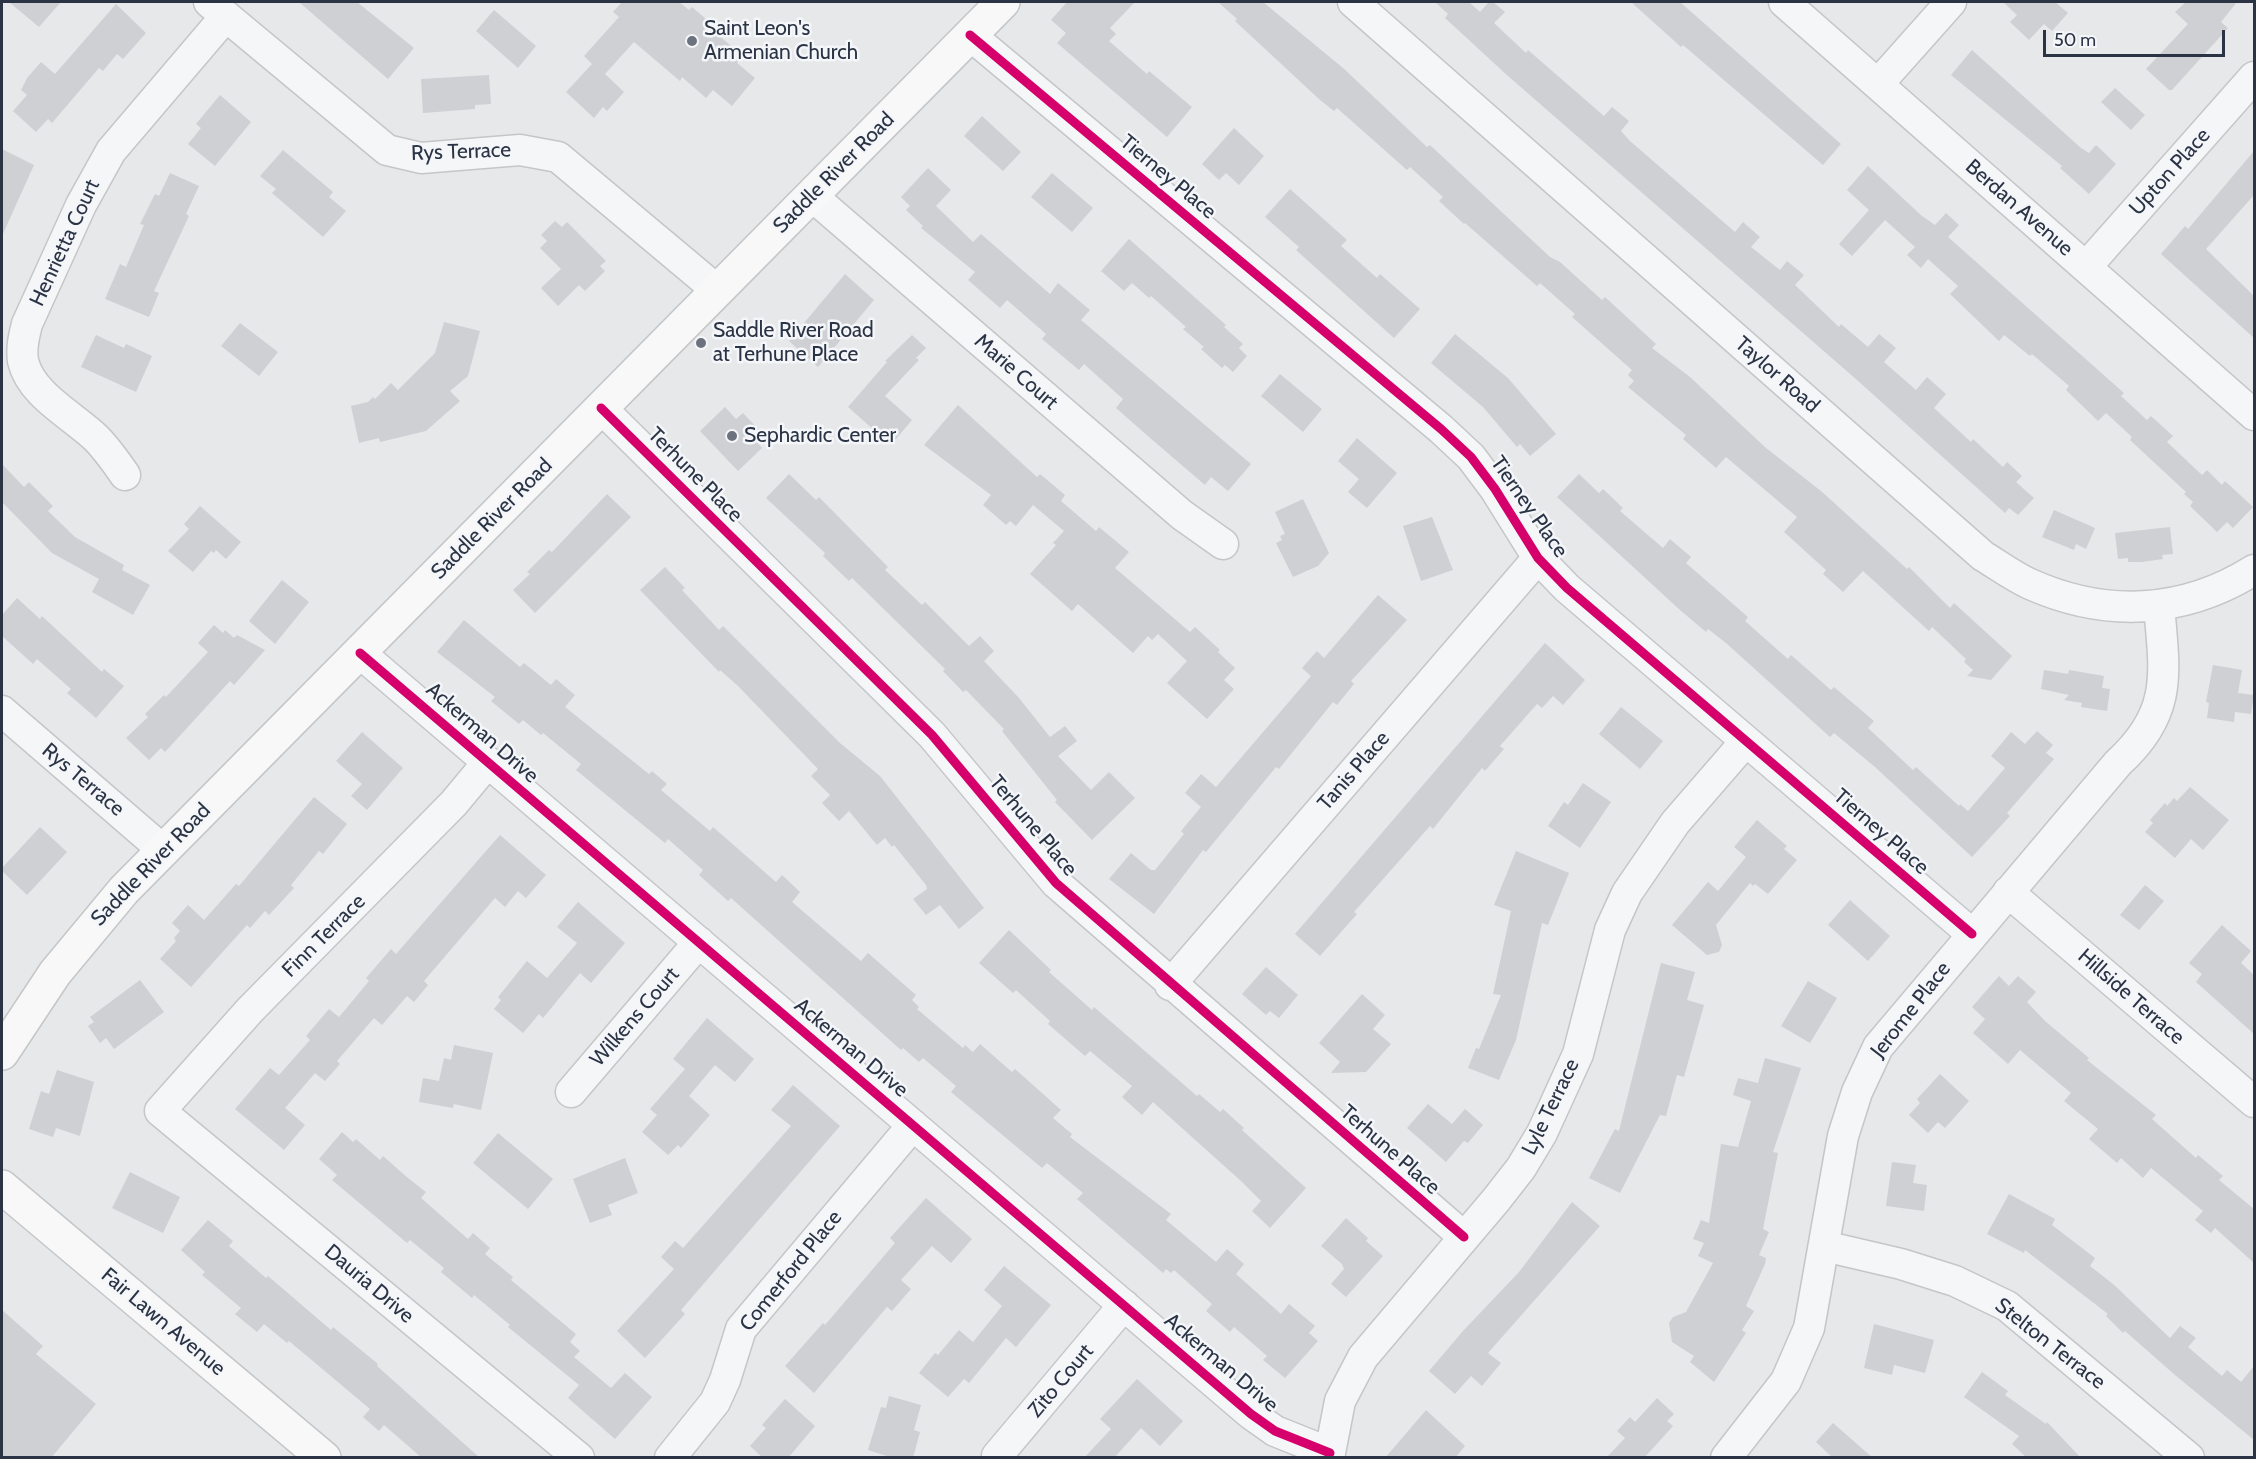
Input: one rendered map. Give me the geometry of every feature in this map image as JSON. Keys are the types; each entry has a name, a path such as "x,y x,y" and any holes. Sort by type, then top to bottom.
{"main road":[{"name":"Saddle River Road","path":"2,1053 55,974 89,930 163,850 1003,2"},
{"name":"Fair Lawn Avenue","path":"2,1187 324,1458"}],"street":[{"name":"Taylor Road","path":"1353,2 1983,556 2028,583 2068,599 2103,606 2158,606 2196,598 2232,584 2254,570"},
{"name":"Berdan Avenue","path":"1784,2 2254,415"},
{"path":"1878,84 1951,2"},
{"name":"Rys Terrace","path":"218,9 387,150 421,158 519,150 558,157 718,291"},
{"name":"Henrietta Court","path":"124,475 95,438 40,391 29,376 23,361 23,343 32,313 100,168 218,9"},
{"name":"Tierney Place","path":"970,35 1441,429 1471,457 1495,489 1538,558 1567,588 1972,934"},
{"name":"Upton Place","path":"2086,267 2254,77"},
{"name":"Marie Court","path":"812,196 1182,515 1223,544"},
{"name":"Terhune Place","path":"601,408 932,735 1056,883 1464,1237"},
{"name":"Tanis Place","path":"1170,984 1538,558"},
{"name":"Jerome Place","path":"1735,1455 1786,1381 1809,1328 1843,1136 1857,1092 1878,1047 2118,763 2140,743 2154,720 2161,697 2164,672 2158,606"},
{"name":"Ackerman Drive","path":"360,653 1251,1414 1275,1431 1330,1455"},
{"name":"Rys Terrace","path":"2,711 163,850"},
{"name":"Lyle Terrace","path":"1330,1455 1340,1401 1363,1357 1521,1168 1562,1095 1578,1054 1610,930 1627,893 1675,823 1746,741"},
{"name":"Finn Terrace","path":"160,1111 250,1011 454,803 488,762"},
{"name":"Hillside Terrace","path":"2008,892 2254,1102"},
{"name":"Wilkens Court","path":"571,1092 699,942"},
{"name":"Dauria Drive","path":"160,1111 579,1458"},
{"name":"Comerford Place","path":"670,1458 715,1402 725,1380 741,1329 913,1125"},
{"name":"Stelton Terrace","path":"1824,1246 1901,1264 1955,1281 2007,1306 2189,1458"},
{"name":"Zito Court","path":"997,1456 1124,1305"}],"building":[{"path":"9,2 61,2 39,27"},
{"path":"299,2 357,2 414,48 388,79"},
{"path":"622,2 679,2 689,10 692,7 720,31 717,34 743,56 737,63 755,78 732,106 713,90 706,98 682,77 680,81 634,42 605,74 624,92 607,111 603,107 594,118 566,92 592,64 584,56 619,17 613,12"},
{"path":"1067,2 1135,2 1110,28 1116,34 1109,41 1147,74 1149,71 1192,107 1167,137 1057,43 1066,33 1051,20"},
{"path":"1218,2 1263,2 1343,68 1427,147 1430,145 1550,257 1560,262 1602,300 1605,297 1656,344 1652,348 1690,377 1766,448 1821,491 1907,569 1909,567 1950,608 1954,603 2012,656 1991,680 1967,676 1973,670 1964,662 1966,659 1932,627 1929,631 1863,571 1843,592 1823,574 1826,570 1784,532 1797,517 1726,457 1716,468 1683,439 1686,435 1628,387 1634,381 1628,375 1632,370 1572,317 1575,314 1540,283 1537,286 1464,224 1439,201 1443,197 1410,167 1407,170 1337,108 1334,111 1320,100 1235,21 1237,19"},
{"path":"1435,2 1469,2 1480,12 1489,2 1493,2 1505,12 1494,23 1526,53 1528,50 1604,116 1612,107 1629,121 1621,131 1630,141 1735,232 1743,222 1760,237 1751,247 1780,270 1787,261 1804,275 1795,285 1839,327 1841,324 1868,347 1879,334 1896,348 1884,362 1916,390 1927,377 1946,394 1934,408 2003,467 2007,462 2022,476 2016,482 2034,498 2018,515 2009,508 2005,513 1857,380 1508,76 1445,18 1448,14"},
{"path":"1631,2 1680,2 1841,144 1823,165 1683,45 1681,47"},
{"path":"2003,2 2055,2 2068,13 2052,31 2044,24 2029,40 2010,22 2017,15"},
{"path":"2186,2 2237,2 2221,22 2228,28 2172,90 2169,90 2146,69 2188,24 2175,12"},
{"path":"116,4 146,33 123,59 117,54 103,71 99,68 52,123 48,119 36,132 13,111 27,95 21,90 27,78 41,62 55,74"},
{"path":"494,10 536,46 518,68 476,31"},
{"path":"1972,50 2081,148 2089,153 2096,145 2116,164 2089,194 2060,168 2062,166 1951,75"},
{"path":"489,75 491,104 475,105 475,109 423,113 421,79"},
{"path":"2115,88 2145,115 2131,130 2101,102"},
{"path":"220,95 251,122 215,166 188,144 201,128 196,124"},
{"path":"982,116 1021,152 1003,171 964,136"},
{"path":"1234,128 1264,156 1239,185 1226,173 1219,180 1202,164"},
{"path":"2,149 34,165 2,236"},
{"path":"283,150 333,192 329,197 346,211 323,237 272,193 276,189 260,176"},
{"path":"2254,151 2254,195 2206,249 2254,296 2254,338 2161,254 2185,226 2188,229"},
{"path":"1868,166 1922,216 1935,225 1946,213 1959,225 1948,237 2124,393 2121,396 2147,420 2151,416 2173,436 2167,442 2202,475 2207,470 2222,485 2225,481 2253,507 2233,528 2227,522 2217,532 2190,506 2193,502 2184,494 2186,492 2130,440 2132,437 2106,413 2098,421 2066,390 2069,386 2032,354 2030,356 2004,335 1999,341 1950,294 1958,286 1928,259 1921,268 1907,255 1915,247 1885,220 1852,256 1839,244 1869,210 1847,190"},
{"path":"928,168 951,190 936,206 973,242 981,234 1050,294 1058,283 1090,310 1081,320 1251,464 1228,491 1211,477 1205,485 1116,408 1123,399 1084,364 1079,370 1042,339 1046,334 1007,300 1000,308 968,280 975,272 921,228 923,226 906,210 910,206 901,197"},
{"path":"170,173 199,186 186,214 189,216 154,291 159,293 149,317 105,299 120,264 126,267 144,225 140,224 155,194 159,196"},
{"path":"1052,173 1093,208 1072,232 1031,197"},
{"path":"1290,189 1347,240 1341,246 1377,278 1380,274 1420,309 1394,338 1296,250 1299,247 1265,217"},
{"path":"555,221 562,227 567,222 606,261 600,266 605,271 585,291 579,285 558,306 541,288 561,269 540,248 547,241 541,235"},
{"path":"1129,239 1226,325 1224,327 1243,344 1239,348 1247,356 1233,372 1225,365 1222,368 1201,349 1204,347 1183,329 1186,327 1151,296 1149,298 1132,283 1124,291 1101,271"},
{"path":"845,274 874,300 818,367 789,341"},
{"path":"444,322 480,331 468,376 450,391 460,401 426,431 380,442 379,438 359,443 351,406 368,402 373,397 375,399 391,383 398,390 435,353"},
{"path":"240,323 278,352 259,376 221,346"},
{"path":"1455,334 1508,378 1556,434 1530,456 1520,444 1517,447 1483,407 1431,363"},
{"path":"96,335 124,348 126,344 152,356 136,392 81,367"},
{"path":"912,335 926,348 916,358 919,360 885,396 912,420 891,445 848,407 887,362 885,361"},
{"path":"1280,374 1322,409 1303,432 1261,396"},
{"path":"958,405 1037,477 1040,474 1065,495 1061,501 1096,531 1099,527 1129,552 1115,568 1190,632 1195,627 1220,650 1218,652 1235,668 1224,680 1234,689 1207,719 1167,683 1187,661 1158,634 1152,640 1148,636 1133,653 1078,604 1072,611 1030,574 1056,545 1053,543 1064,531 1033,505 1016,526 1010,521 1006,525 983,505 991,495 924,445"},
{"name":"Sephardic Center","path":"725,407 736,419 743,413 762,433 755,440 762,448 738,471 700,431"},
{"path":"1357,438 1397,473 1367,508 1348,492 1359,479 1338,461"},
{"path":"2,464 24,487 29,482 53,506 48,511 75,537 124,565 122,570 150,585 133,615 92,592 99,579 52,553 2,502"},
{"path":"789,474 816,500 819,497 888,567 885,570 922,605 925,602 969,646 980,636 994,651 984,661 1019,698 1050,737 1065,726 1077,741 1058,756 1091,790 1109,772 1135,798 1092,840 1055,802 1057,800 1002,731 1004,729 966,690 963,692 943,671 945,669 852,578 849,581 823,556 825,553 766,498"},
{"path":"1579,474 1599,493 1603,489 1623,508 1620,511 1663,548 1670,539 1691,557 1686,563 1748,617 1745,621 1788,659 1791,655 1831,690 1834,687 1874,721 1868,728 1913,770 1916,767 1959,806 1960,804 1968,811 2005,768 1991,756 2011,732 2025,744 2037,731 2053,745 2046,753 2054,759 2007,813 2010,816 1972,857 1875,767 1834,733 1830,737 1726,643 1708,629 1706,632 1680,610 1557,497"},
{"path":"607,494 631,517 535,613 513,590 530,574 527,572 549,550 552,552"},
{"path":"1303,499 1329,553 1318,566 1293,577 1276,543 1282,540 1280,536 1285,534 1275,512"},
{"path":"200,506 241,542 226,559 216,550 214,553 211,551 193,572 168,551 189,529 184,524"},
{"path":"2054,510 2095,528 2086,549 2076,544 2074,550 2042,537"},
{"path":"1432,517 1453,570 1421,581 1403,526"},
{"path":"2170,527 2173,554 2162,555 2163,559 2142,562 2128,562 2128,558 2118,559 2115,533"},
{"path":"665,567 685,588 682,590 719,630 723,626 840,743 880,776 984,908 959,929 940,905 926,915 913,899 927,889 926,885 894,845 892,847 885,838 877,845 849,811 839,821 822,803 830,795 811,776 818,769 738,686 720,670 719,672 640,590"},
{"path":"282,580 309,602 275,644 249,621"},
{"path":"1378,595 1407,620 1351,681 1354,684 1337,705 1333,702 1279,769 1276,767 1206,852 1203,850 1154,914 1109,879 1131,853 1151,870 1155,870 1184,834 1181,831 1201,807 1185,793 1201,774 1216,787 1311,676 1302,668 1317,651 1324,658"},
{"path":"17,598 40,619 42,616 102,672 104,669 124,686 96,718 67,693 71,689 37,659 33,664 2,636 2,615"},
{"path":"464,620 520,667 524,663 551,685 556,679 575,695 565,707 649,774 652,771 667,784 661,790 710,831 713,827 776,882 782,875 800,892 792,902 861,961 868,953 916,995 912,1000 919,1007 917,1009 963,1048 965,1045 973,1052 980,1044 1012,1072 1015,1069 1061,1110 1053,1118 1072,1134 1070,1137 1171,1214 1166,1220 1216,1262 1227,1249 1244,1264 1236,1274 1281,1314 1289,1304 1315,1326 1309,1333 1318,1341 1285,1378 1263,1360 1267,1356 1234,1327 1230,1332 1206,1311 1212,1304 1174,1270 1171,1273 1166,1269 1163,1273 1077,1199 1083,1193 1047,1163 1042,1168 951,1092 956,1086 923,1058 919,1062 903,1048 901,1050 731,898 728,901 699,875 703,870 668,839 665,843 576,770 581,764 523,720 519,724 491,701 495,697 437,652"},
{"path":"214,625 223,633 225,630 234,638 237,635 265,650 234,685 230,681 165,752 161,748 149,760 126,738 148,717 145,714 164,695 166,697 208,652 198,643"},
{"path":"1545,643 1585,680 1563,705 1553,696 1542,708 1537,704 1500,746 1504,749 1485,771 1482,768 1433,829 1430,826 1354,912 1357,914 1320,956 1295,934"},
{"path":"2213,665 2242,670 2238,693 2254,695 2251,714 2235,712 2234,722 2207,718 2209,703 2206,702"},
{"path":"2044,670 2068,674 2069,670 2104,676 2102,688 2110,689 2107,711 2081,707 2082,703 2064,700 2069,695 2041,689"},
{"path":"1621,707 1663,741 1640,769 1599,734"},
{"path":"362,732 403,768 367,810 351,796 362,784 336,761"},
{"path":"1583,783 1611,802 1580,848 1548,826 1564,802 1568,805"},
{"path":"2190,787 2229,820 2203,850 2191,839 2175,858 2145,832 2153,823 2150,820 2165,803 2167,806 2174,798 2177,801"},
{"path":"314,797 347,824 323,854 319,851 291,885 294,888 269,915 265,911 250,928 247,925 191,987 160,959 176,941 174,938 180,931 172,923 188,905 204,920 236,884 239,886"},
{"path":"1757,820 1787,846 1784,849 1797,860 1768,894 1750,883 1716,925 1722,945 1719,952 1707,955 1672,925 1708,882 1718,891 1746,857 1734,847"},
{"path":"40,827 67,852 27,895 2,871 2,868"},
{"path":"500,835 546,875 526,898 518,891 505,907 495,898 424,981 428,985 414,1002 407,996 382,1025 374,1018 337,1061 340,1064 325,1081 315,1073 285,1108 305,1125 284,1150 235,1109 270,1068 279,1075 310,1040 306,1036 329,1009 339,1017 369,981 366,978 391,949 396,954"},
{"path":"1516,851 1569,873 1548,925 1542,923 1516,1040 1499,1080 1468,1068 1476,1048 1479,1049 1501,995 1493,994 1511,911 1494,905"},
{"path":"2145,885 2164,901 2139,930 2120,915"},
{"path":"1850,900 1890,936 1868,961 1828,925"},
{"path":"578,902 625,943 591,983 580,973 543,1018 539,1014 523,1033 494,1009 501,1000 498,997 527,961 547,978 577,943 557,927"},
{"path":"2222,925 2251,951 2241,963 2254,975 2254,1034 2196,982 2202,974 2189,963"},
{"path":"1009,930 1051,970 1049,972 1092,1010 1094,1007 1197,1096 1199,1094 1220,1112 1223,1109 1244,1128 1242,1130 1306,1188 1270,1228 1252,1211 1261,1201 1242,1182 1153,1102 1142,1115 1122,1097 1132,1086 1090,1051 1085,1056 1048,1024 1050,1021 1016,990 1013,993 979,963"},
{"path":"1661,963 1695,972 1687,1000 1704,1005 1684,1077 1677,1075 1666,1116 1660,1115 1620,1193 1589,1178 1615,1129 1619,1131"},
{"path":"1266,967 1298,995 1279,1018 1270,1011 1266,1015 1242,994"},
{"path":"1999,976 2009,986 2018,976 2036,992 2027,1002 2045,1021 2089,1058 2087,1060 2156,1115 2152,1119 2196,1158 2198,1155 2223,1176 2219,1180 2254,1209 2254,1263 2215,1228 2211,1233 2195,1220 2203,1211 2151,1168 2143,1178 2121,1158 2117,1163 2089,1139 2098,1129 2064,1101 2071,1093 2020,1050 2008,1064 1973,1033 1985,1019 1972,1007"},
{"path":"140,980 164,1012 114,1049 106,1038 100,1043 88,1026 94,1022 90,1017"},
{"path":"1808,981 1837,998 1810,1043 1781,1026"},
{"path":"1362,994 1385,1015 1373,1029 1391,1044 1366,1072 1331,1073 1340,1062 1319,1043"},
{"path":"707,1018 754,1059 735,1082 715,1065 689,1096 710,1115 681,1148 678,1145 668,1155 642,1132 657,1115 650,1109 685,1069 673,1059"},
{"path":"454,1045 493,1053 481,1110 454,1104 453,1108 419,1102 423,1078 439,1081 444,1058 451,1060"},
{"path":"1765,1058 1801,1068 1773,1152 1778,1153 1763,1229 1769,1232 1759,1255 1766,1258 1765,1264 1746,1306 1754,1311 1742,1330 1746,1333 1714,1382 1690,1362 1694,1356 1672,1342 1669,1323 1673,1317 1686,1312 1713,1263 1698,1256 1704,1243 1693,1239 1701,1220 1709,1223 1721,1144 1738,1147 1751,1101 1733,1095 1738,1078 1758,1083"},
{"path":"57,1070 94,1082 80,1136 56,1128 53,1137 29,1129 41,1091 49,1094"},
{"path":"1940,1074 1969,1101 1945,1128 1938,1122 1928,1133 1909,1115 1920,1103 1917,1099"},
{"path":"793,1085 840,1126 681,1310 685,1314 645,1358 617,1331 674,1269 661,1257 675,1241 683,1248 791,1126 771,1110"},
{"path":"1428,1104 1452,1124 1465,1109 1483,1125 1468,1143 1464,1141 1446,1162 1407,1128"},
{"path":"342,1132 353,1142 356,1139 380,1160 383,1156 426,1192 421,1198 468,1239 473,1233 490,1248 485,1254 513,1277 511,1280 576,1334 570,1342 580,1351 574,1357 611,1388 625,1373 652,1397 615,1439 568,1398 579,1385 508,1327 510,1325 474,1295 472,1298 441,1272 444,1268 410,1240 407,1243 332,1180 337,1175 319,1159"},
{"path":"498,1133 553,1179 528,1209 473,1163"},
{"path":"625,1158 638,1193 608,1205 612,1215 590,1223 573,1179"},
{"path":"1892,1162 1916,1165 1913,1183 1927,1185 1924,1211 1886,1206"},
{"path":"130,1172 180,1197 163,1233 112,1208"},
{"path":"2009,1194 2055,1219 2052,1225 2095,1258 2090,1266 2113,1284 2170,1338 2180,1326 2196,1338 2188,1347 2222,1376 2227,1370 2241,1382 2254,1366 2254,1440 2125,1331 2123,1333 2106,1316 2108,1314 2025,1250 2024,1253 1987,1234"},
{"path":"926,1198 972,1239 951,1263 932,1246 901,1280 911,1289 892,1311 887,1307 814,1393 785,1366 823,1323 825,1325 895,1243 890,1238"},
{"path":"1572,1202 1600,1226 1488,1353 1501,1363 1482,1386 1471,1376 1455,1394 1429,1371 1519,1272"},
{"path":"1346,1218 1368,1238 1366,1241 1383,1256 1346,1297 1331,1284 1344,1269 1342,1264 1321,1246"},
{"path":"208,1220 233,1241 229,1246 331,1330 333,1327 378,1364 377,1366 480,1458 422,1458 384,1425 379,1431 363,1417 370,1409 289,1341 287,1343 264,1324 257,1332 235,1314 241,1308 202,1275 205,1272 181,1250"},
{"path":"1004,1266 1051,1305 1016,1347 1006,1338 969,1383 964,1379 948,1397 919,1373 935,1353 938,1355 959,1330 973,1342 1002,1306 984,1290"},
{"path":"2,1310 43,1346 36,1354 96,1404 51,1458 2,1458"},
{"path":"1874,1324 1934,1340 1925,1373 1894,1365 1892,1375 1864,1368"},
{"path":"1982,1372 2008,1391 2005,1395 2046,1424 2047,1422 2081,1458 2027,1458 2012,1444 2019,1436 1964,1397"},
{"path":"1137,1379 1183,1421 1160,1446 1141,1428 1114,1458 1084,1458 1111,1429 1100,1419"},
{"path":"889,1396 921,1405 914,1430 920,1432 913,1458 893,1458 868,1450 881,1407 886,1408"},
{"path":"1657,1398 1674,1414 1667,1421 1673,1426 1644,1458 1606,1458 1625,1438 1617,1431 1630,1417 1635,1422"},
{"path":"785,1399 815,1426 788,1458 763,1458 750,1446 766,1428 762,1425"},
{"path":"1426,1410 1465,1446 1455,1458 1385,1458"},
{"path":"1833,1423 1873,1458 1833,1458 1816,1442"}],"cycle path":[{"path":"970,35 1441,429 1471,457 1495,489 1538,558 1567,588 1972,934"},
{"path":"601,408 932,735 1056,883 1464,1237"},
{"path":"360,653 1251,1414 1275,1431 1330,1453"}],"place":[{"name":"Saint Leon's Armenian Church","path":"692,41"},
{"name":"Saddle River Road at Terhune Place","path":"701,343"},
{"name":"Sephardic Center","path":"732,436"}]}
